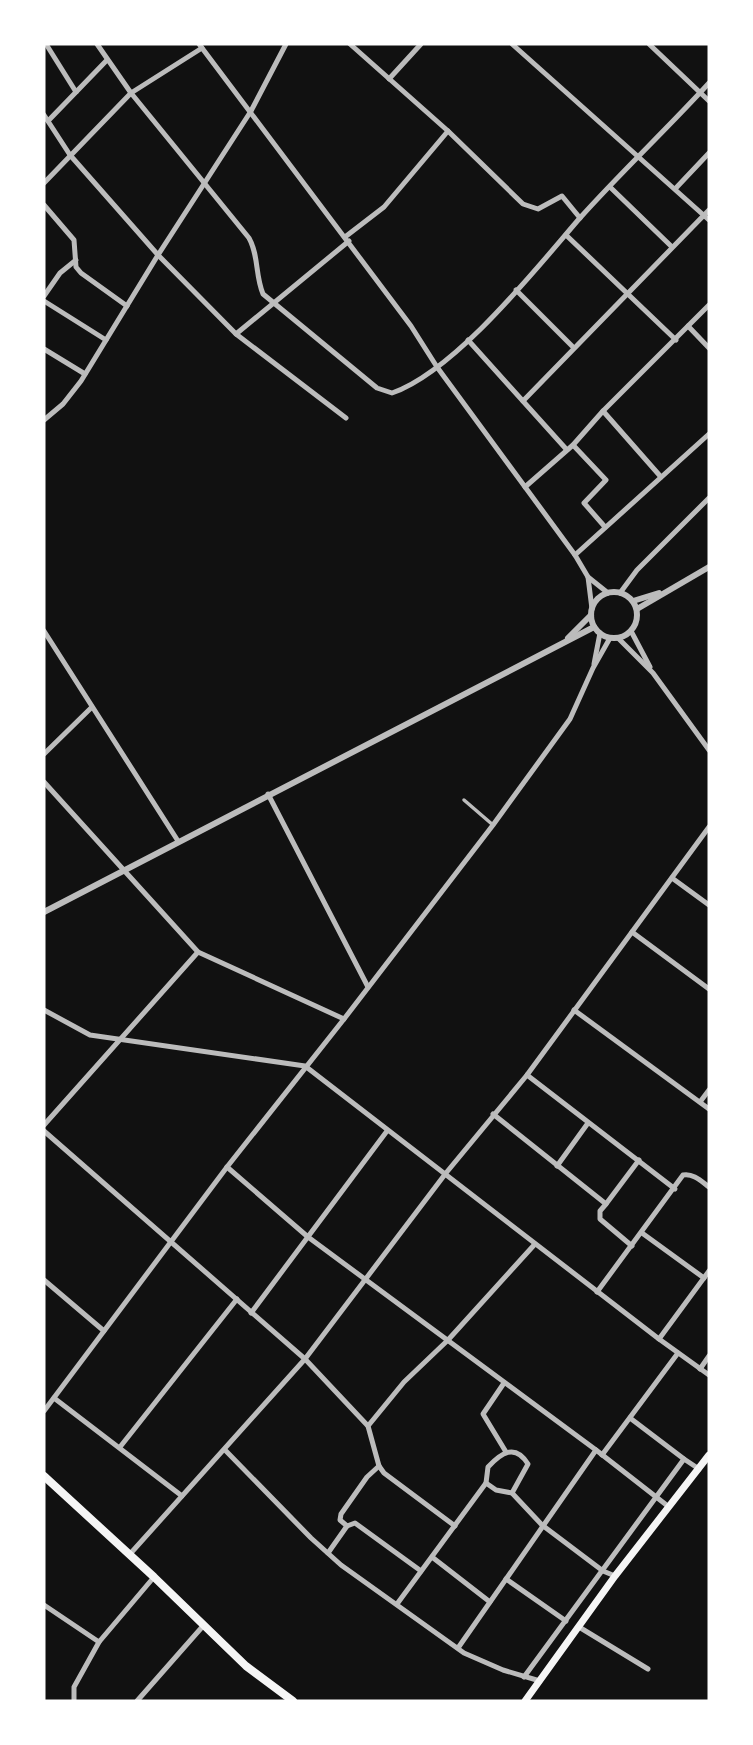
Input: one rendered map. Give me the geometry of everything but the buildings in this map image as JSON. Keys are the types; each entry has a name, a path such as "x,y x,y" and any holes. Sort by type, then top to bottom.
{"main road":[{"path":"525,1701 615,1576 709,1455"},
{"path":"44,1475 247,1666 293,1701"}],"street":[{"path":"46,44 76,92"},
{"path":"97,44 131,93 254,247 258,282 263,294 384,392 392,393 400,391 438,367 468,340 709,83"},
{"path":"44,420 63,404 85,374 251,111 286,44"},
{"path":"350,44 448,131 523,204 538,209 562,196 580,218"},
{"path":"389,79 421,44"},
{"path":"512,44 675,189 708,215 672,247 523,401"},
{"path":"649,44 709,101"},
{"path":"44,183 131,93 201,46 411,326 589,577 608,593"},
{"path":"48,121 107,60"},
{"path":"44,115 70,156 158,255 236,334 346,418"},
{"path":"236,334 384,207 448,131"},
{"path":"675,189 709,153"},
{"path":"610,187 672,247"},
{"path":"44,205 74,240 76,267 127,306"},
{"path":"566,235 676,340"},
{"path":"76,260 60,273 44,299 106,340"},
{"path":"516,290 573,347"},
{"path":"525,486 573,445 603,411 709,305"},
{"path":"688,326 709,348"},
{"path":"468,340 567,450"},
{"path":"44,349 85,374"},
{"path":"603,411 661,477"},
{"path":"575,555 709,434"},
{"path":"573,445 606,480 584,503 605,527"},
{"path":"620,593 638,570 709,498"},
{"path":"637,610 667,590 709,568"},
{"path":"589,577 592,612 597,630 593,668"},
{"path":"633,601 667,590"},
{"path":"44,1411 226,1167 493,825 570,719 593,668 614,638 631,631 637,621 637,610 633,601 620,593 608,593 598,599 592,612 562,644"},
{"path":"44,912 562,644 597,630 614,638 653,673"},
{"path":"44,631 178,841"},
{"path":"631,631 653,673 709,750"},
{"path":"44,754 92,707"},
{"path":"44,782 198,952 344,1019"},
{"path":"268,794 368,987"},
{"path":"464,800 493,825"},
{"path":"130,1554 304,1359 446,1173 527,1074 709,827"},
{"path":"673,878 709,905"},
{"path":"632,932 709,989"},
{"path":"44,1125 198,952"},
{"path":"44,1010 90,1035 305,1066 597,1292 709,1375"},
{"path":"574,1010 709,1109"},
{"path":"527,1074 675,1189"},
{"path":"700,1102 709,1090"},
{"path":"493,1114 606,1204"},
{"path":"556,1166 588,1123"},
{"path":"44,1131 304,1359 368,1426 384,1473 455,1526"},
{"path":"251,1313 387,1131"},
{"path":"632,1246 600,1219 600,1210 639,1160"},
{"path":"226,1167 308,1237 669,1507"},
{"path":"597,1292 683,1175 688,1174 709,1187"},
{"path":"642,1233 704,1278"},
{"path":"368,1426 404,1382 448,1340 535,1244"},
{"path":"659,1339 709,1271"},
{"path":"44,1280 104,1331"},
{"path":"120,1447 237,1299"},
{"path":"602,1455 678,1353"},
{"path":"700,1369 709,1356"},
{"path":"504,1383 483,1414 506,1452"},
{"path":"54,1398 182,1496"},
{"path":"629,1418 699,1469"},
{"path":"225,1450 328,1553 397,1604 458,1648 503,1670 540,1681"},
{"path":"458,1648 596,1450"},
{"path":"397,1604 486,1483 488,1467 506,1452 514,1451 527,1460 528,1464 512,1493"},
{"path":"524,1677 684,1459"},
{"path":"347,1527 340,1520 341,1514 367,1477 380,1466"},
{"path":"486,1483 496,1490 512,1493 542,1525 603,1571 615,1576"},
{"path":"328,1553 347,1527 355,1523 421,1571"},
{"path":"432,1557 490,1602"},
{"path":"74,1701 74,1688 99,1642 155,1577"},
{"path":"506,1579 566,1621"},
{"path":"44,1605 99,1642"},
{"path":"137,1701 203,1626"},
{"path":"579,1627 648,1670"}]}
